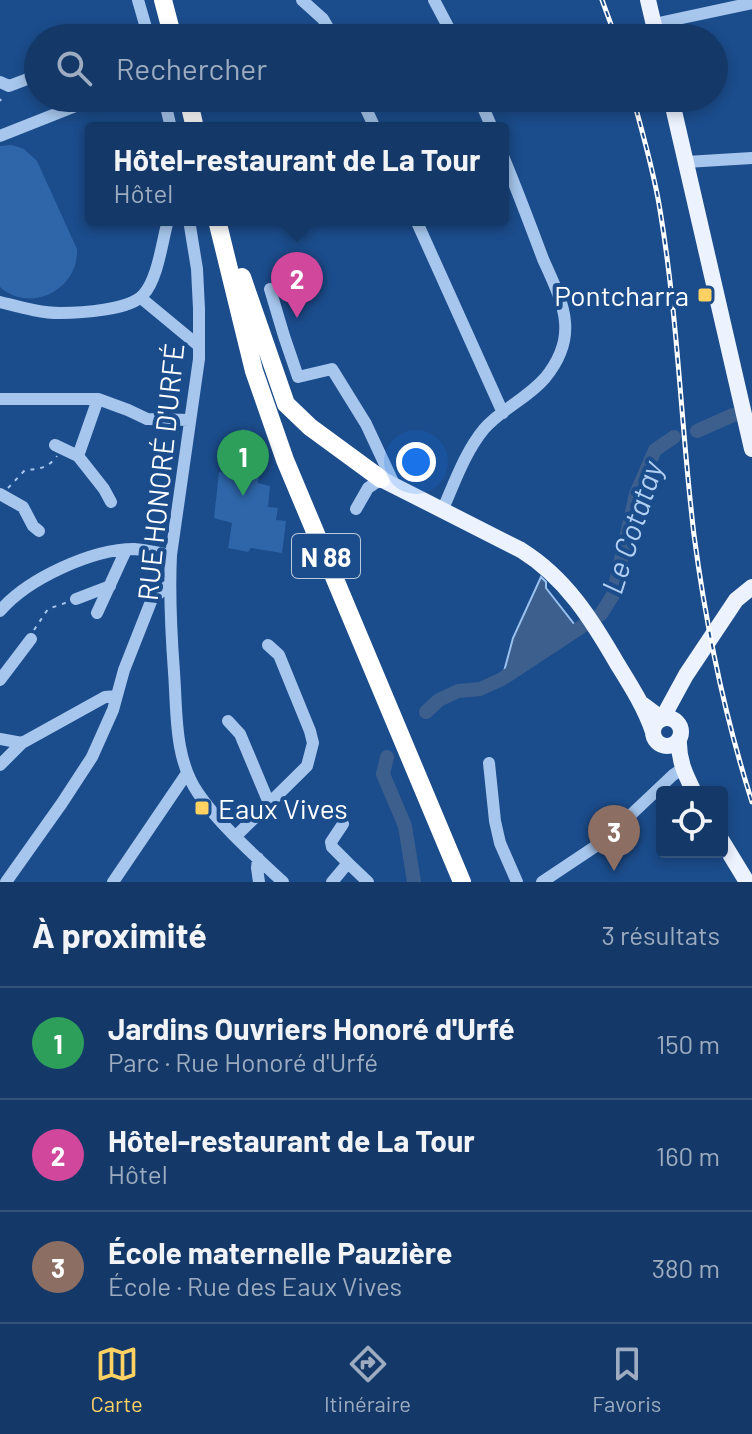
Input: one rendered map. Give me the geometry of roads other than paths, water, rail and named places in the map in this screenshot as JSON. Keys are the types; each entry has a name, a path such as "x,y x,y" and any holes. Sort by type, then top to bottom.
{"highway":[{"path":"163,0 169,24"},
{"path":"174,0 180,24"},
{"name":"N 88","path":"218,226 268,415 462,882"},
{"name":"N 88","path":"229,226 284,431 473,882"},
{"path":"242,277 286,404 310,427 388,482"}],"main road":[{"path":"648,0 653,24"},
{"path":"674,112 752,449"},
{"path":"388,482 536,560 560,581 591,620 641,703 667,731 675,764 682,769 691,786"},
{"path":"667,731 676,710 677,691 736,600 752,587"},
{"path":"720,624 752,601"},
{"path":"728,851 747,882"}],"street":[{"path":"138,0 145,24"},
{"path":"302,0 326,24"},
{"path":"434,0 447,24"},
{"path":"679,24 752,3"},
{"path":"0,100 4,84 24,79"},
{"path":"0,136 61,112"},
{"path":"686,162 752,158"},
{"path":"442,511 458,473 483,430 531,393 553,367 565,339 565,319 509,172"},
{"path":"0,302 60,313 130,305 141,298 150,286 166,226"},
{"name":"RUE HONORÉ D'URFÉ","path":"190,226 197,269 199,346 169,585 179,743 187,773 197,792 283,882"},
{"path":"419,226 503,413"},
{"path":"270,289 298,377 332,369 366,424 388,482 368,488 356,509"},
{"path":"141,298 199,346"},
{"path":"0,399 98,399 147,419 190,420"},
{"path":"78,456 98,399"},
{"path":"59,447 78,456 111,502"},
{"path":"1,494 23,507 39,531"},
{"path":"0,611 10,599 42,577 83,560 109,552 136,549 171,555"},
{"path":"97,613 126,550"},
{"path":"6,882 92,757 113,710 152,599 169,585"},
{"path":"76,599 110,586"},
{"path":"0,680 31,639"},
{"path":"236,836 307,766 313,743 279,655 268,645"},
{"path":"0,765 22,743 105,697 116,696"},
{"path":"228,721 240,734 269,803"},
{"path":"0,739 22,743"},
{"path":"489,763 500,843 517,882"},
{"path":"542,882 602,842 682,769"},
{"path":"113,882 187,773"},
{"path":"343,824 331,842 332,847 368,882"},
{"path":"258,858 259,882"},
{"path":"332,882 348,863"}],"waterway":[{"name":"Le Cotatay","path":"697,431 733,415"},
{"name":"Le Cotatay","path":"426,712 439,700 458,691 480,689 502,679 601,614 613,595 636,494 655,450 674,437"},
{"name":"Le Cotatay","path":"387,757 383,774 405,826 414,882"}],"railway":[{"path":"602,0 611,24"},
{"path":"637,112 655,182 666,251 694,535 704,603 717,670 752,802"}],"place":[{"name":"Pontcharra","path":"705,295"},
{"name":"Hôtel-restaurant de La Tour","path":"297,318"},
{"name":"Jardins Ouvriers Honoré d'Urfé","path":"243,496"},
{"name":"Eaux Vives","path":"202,808"},
{"name":"École maternelle Pauzière","path":"614,871"}]}
